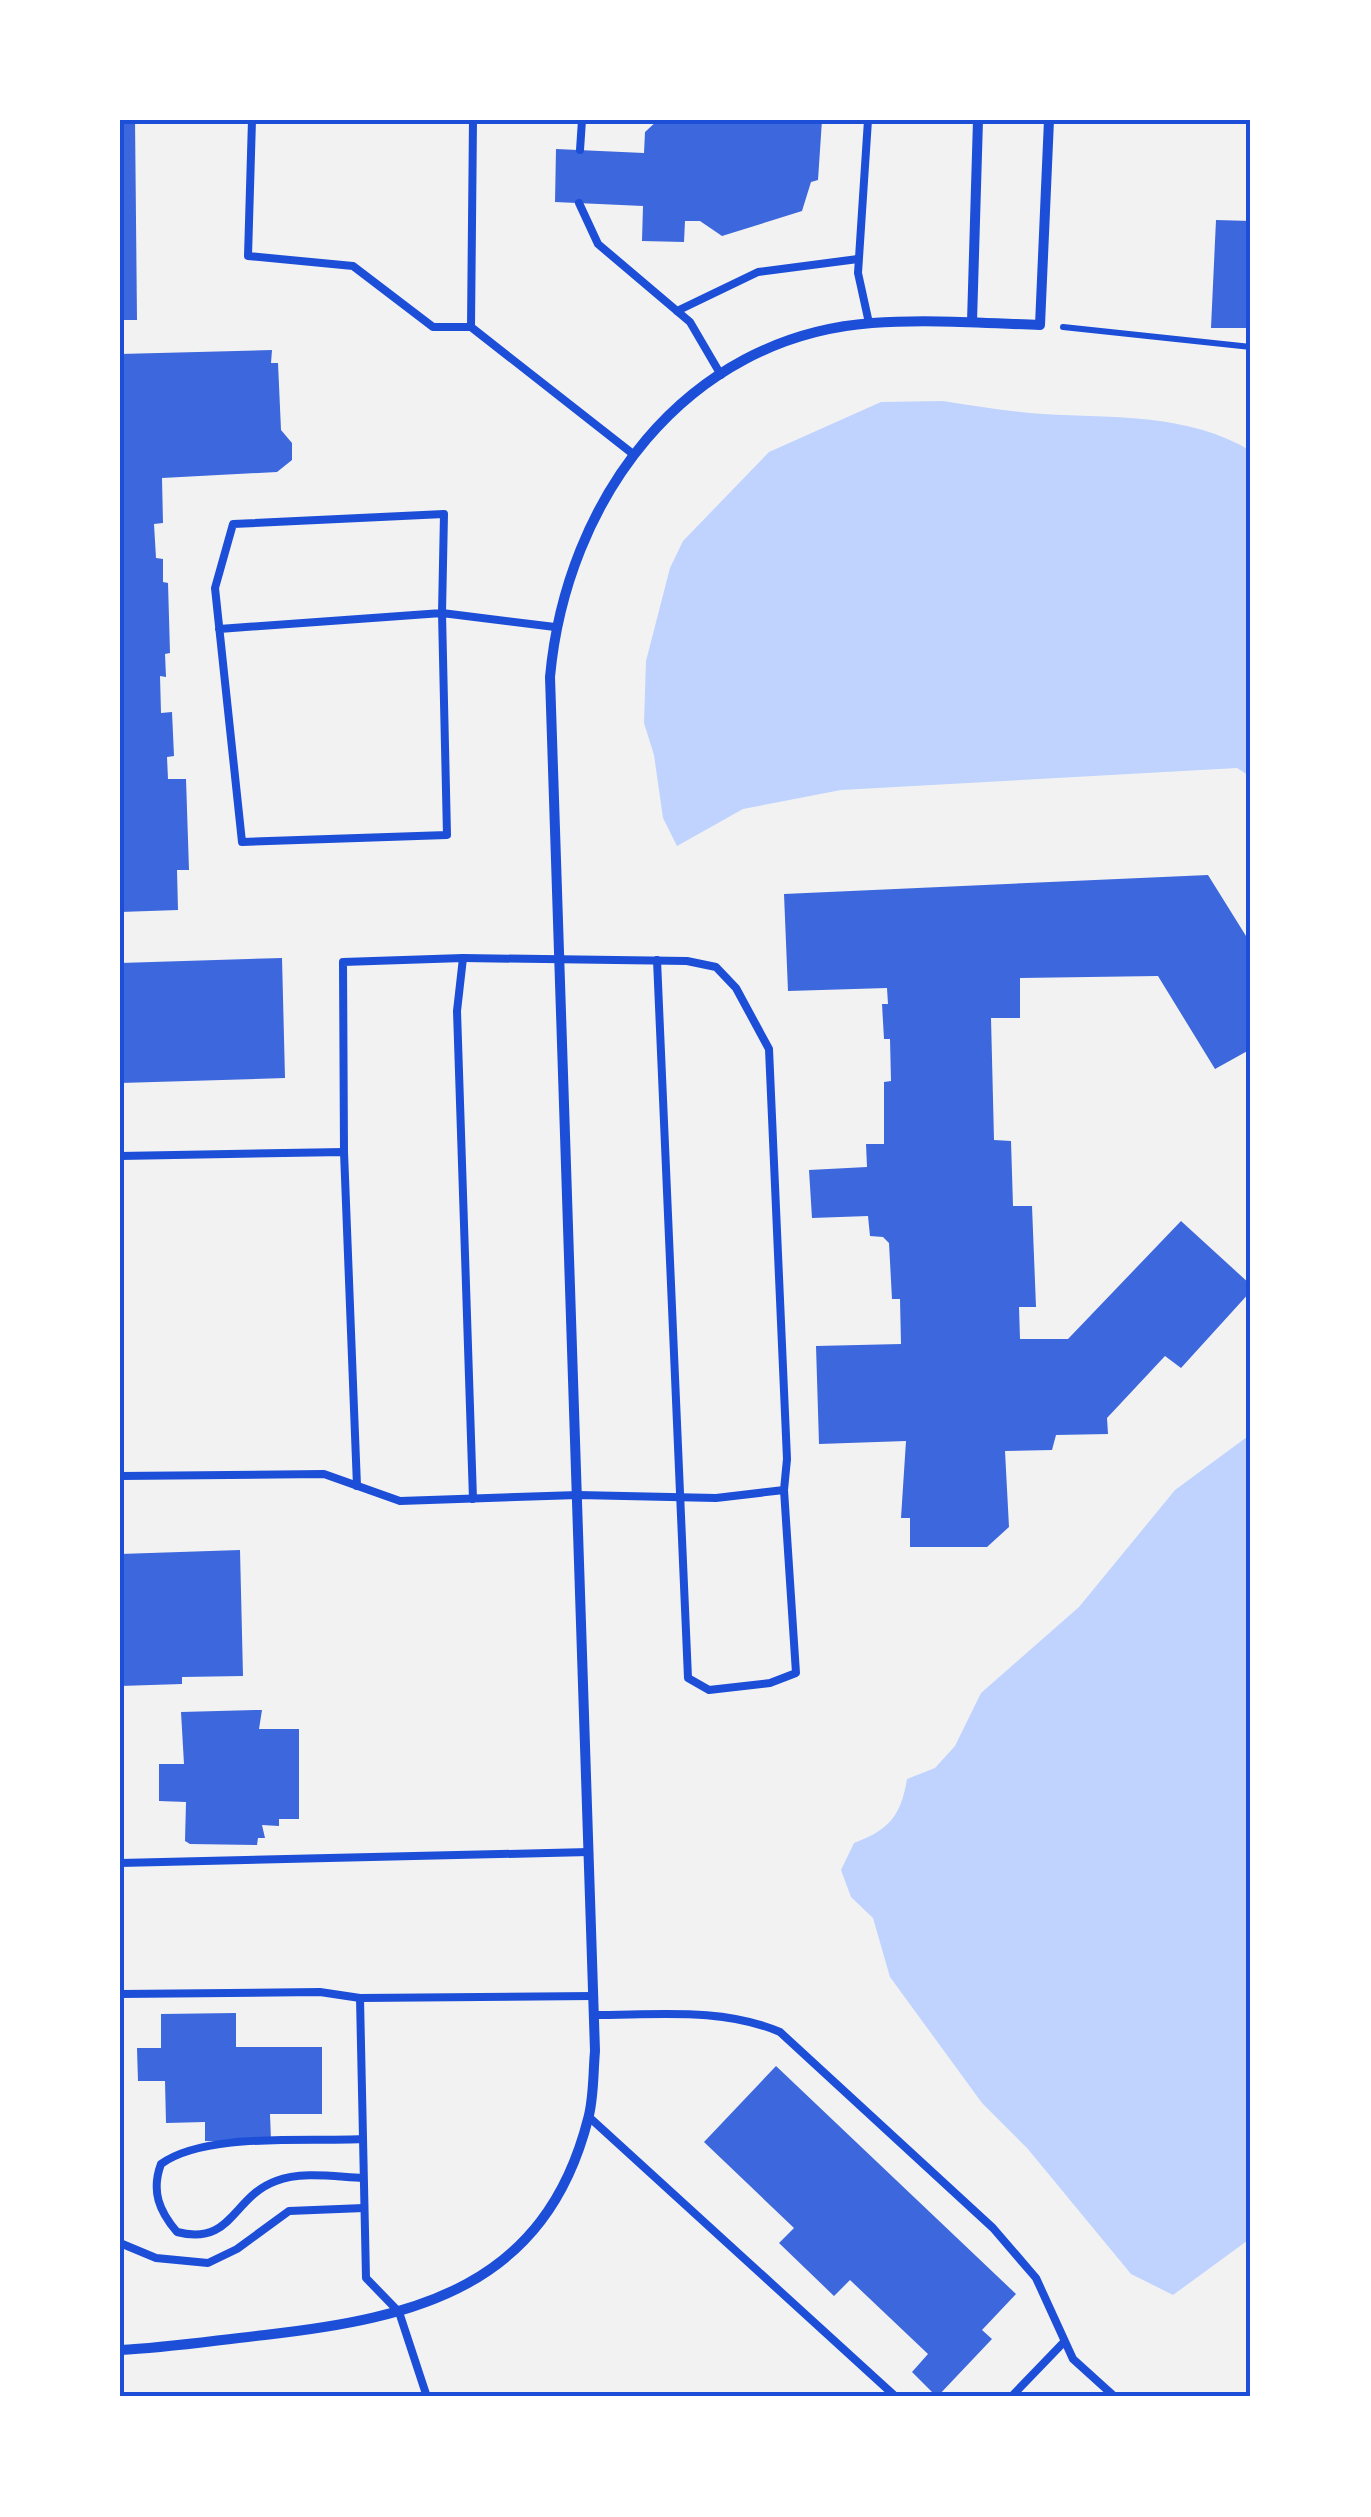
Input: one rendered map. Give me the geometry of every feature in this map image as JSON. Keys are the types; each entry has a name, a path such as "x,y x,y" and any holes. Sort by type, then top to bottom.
{"street":[{"path":"972,322 978,120"},
{"path":"120,2350 344,2326 440,2300 503,2263 550,2211 590,2117 594,2015 550,676 555,627 569,573 614,479 652,429 721,375 759,353 869,323 1040,324 1048,120"}],"lane":[{"path":"252,120 248,256 353,266 432,327 472,328 634,454"},
{"path":"472,328 474,120"},
{"path":"580,150 582,120"},
{"path":"868,120 858,259 869,323"},
{"path":"580,203 598,244 690,322 721,375"},
{"path":"678,312 758,272 858,259"},
{"path":"444,514 442,613 447,835 242,842 215,588 234,524 444,514"},
{"path":"219,629 442,613 555,627"},
{"path":"357,1486 344,1152 343,962 561,957 656,960 716,967 736,988 768,1049 787,1460 784,1490 796,1673 770,1683 709,1690 688,1678 656,960"},
{"path":"462,958 458,1012 473,1498"},
{"path":"120,1156 344,1152"},
{"path":"120,1476 324,1474 400,1501 578,1495 716,1498 784,1490"},
{"path":"120,1862 588,1852"},
{"path":"120,1994 593,1996"},
{"path":"360,1998 366,2278 399,2312 427,2397"},
{"path":"594,2015 710,2015 751,2020 780,2032 994,2228 1036,2278 1063,2343 1115,2397"},
{"path":"590,2117 896,2397"},
{"path":"362,2140 202,2146 174,2154 161,2164 156,2192 159,2206 177,2232 198,2237 214,2233 252,2195 280,2179 363,2178"},
{"path":"120,2243 156,2258 208,2263 237,2250 289,2211 364,2208"},
{"path":"1012,2397 1063,2343"}],"path":[{"path":"1040,324 1251,348"}],"water":[{"path":"943,401 1031,413 1176,424 1227,439 1251,451 1251,777 1237,768 841,790 743,809 677,846 663,818 654,755 644,723 646,661 670,568 683,541 769,452 881,402"},
{"path":"1251,1434 1251,2238 1173,2295 1131,2274 1027,2148 982,2103 890,1977 873,1918 851,1897 841,1870 854,1843 885,1827 897,1812 907,1779 935,1768 955,1746 981,1693 1079,1607 1175,1490"}],"building":[{"path":"120,120 135,120 137,320 120,320"},
{"path":"658,120 822,120 818,180 811,182 802,211 722,236 700,221 685,221 684,242 642,241 643,206 555,202 556,149 644,153 645,132"},
{"path":"1216,220 1251,221 1251,328 1211,328"},
{"path":"272,350 271,363 278,363 281,430 292,443 292,460 277,472 162,478 163,523 154,524 156,558 163,559 163,582 168,583 170,653 165,654 166,677 160,676 161,713 172,712 174,756 167,757 168,779 186,779 189,870 177,870 178,910 120,912 120,354"},
{"path":"1208,875 1251,944 1251,1049 1215,1069 1158,976 1020,978 1020,1018 991,1018 994,1140 1011,1141 1013,1206 1032,1206 1036,1307 1019,1307 1020,1339 1068,1339 1181,1221 1251,1285 1251,1291 1181,1368 1165,1356 1107,1418 1108,1434 1056,1435 1052,1450 1005,1451 1009,1527 987,1547 910,1547 910,1518 901,1518 906,1441 819,1444 816,1346 901,1344 900,1299 892,1299 889,1243 883,1237 870,1236 868,1216 812,1218 809,1170 867,1167 866,1144 884,1144 884,1082 891,1081 890,1039 884,1039 882,1004 888,1004 887,988 788,991 784,894"},
{"path":"282,958 285,1078 120,1083 120,963"},
{"path":"240,1550 243,1676 182,1677 182,1684 120,1686 120,1554"},
{"path":"262,1710 259,1729 299,1729 299,1819 279,1819 279,1826 262,1825 265,1838 258,1838 257,1845 190,1844 185,1841 186,1802 159,1801 159,1764 184,1764 181,1712"},
{"path":"236,2013 236,2047 322,2047 322,2114 270,2114 271,2141 205,2141 205,2122 166,2123 165,2081 138,2081 137,2048 161,2048 161,2014"},
{"path":"776,2066 1016,2294 982,2330 992,2339 937,2397 912,2372 928,2354 850,2280 834,2296 779,2243 794,2228 704,2142"}]}
